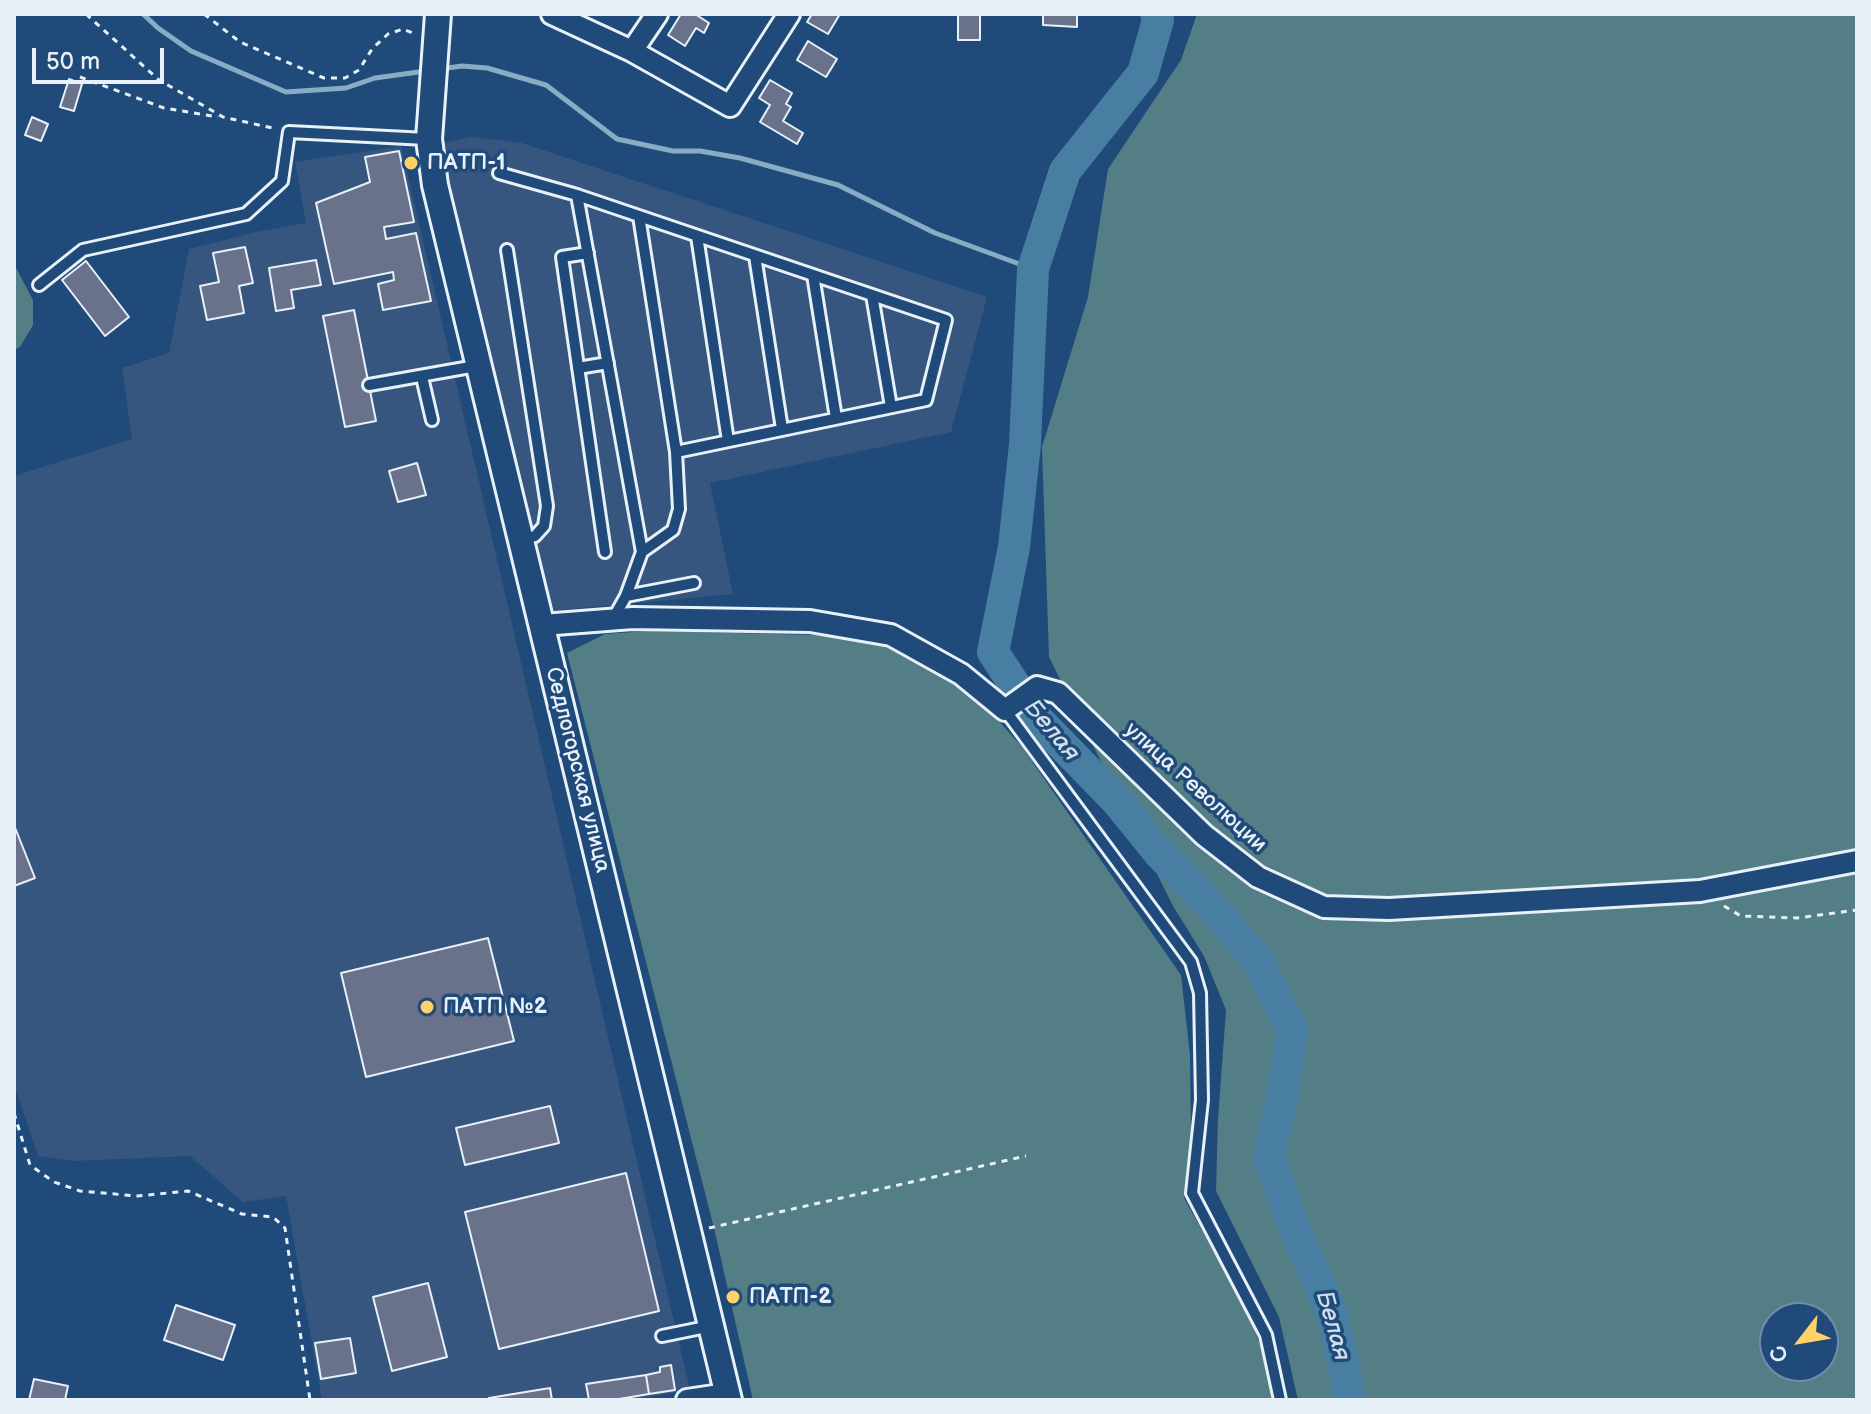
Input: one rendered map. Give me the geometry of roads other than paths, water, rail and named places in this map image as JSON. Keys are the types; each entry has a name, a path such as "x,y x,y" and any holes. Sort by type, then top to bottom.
{"street":[{"name":"Седлогорская улица","path":"438,14 429,139 435,185 476,366 542,625 728,1397"},
{"path":"552,14 632,51 730,106 789,14"},
{"path":"632,51 657,14"},
{"path":"542,625 613,619 810,621 891,635 961,674 1005,710"},
{"name":"улица Революции","path":"1005,710 1037,687 1058,693 1204,835 1258,877 1324,907 1389,909 1700,891 1857,861"},
{"path":"687,1400 728,1397"}],"lane":[{"path":"39,285 83,250 246,214 282,181 289,132 429,139"},
{"path":"499,173 577,195 946,320 926,400 676,452"},
{"path":"577,195 642,552 626,596 613,619"},
{"path":"639,216 676,452 679,509 673,530 642,552"},
{"path":"697,236 728,441"},
{"path":"507,250 547,506 544,526 535,536 520,540"},
{"path":"588,253 562,257 605,552"},
{"path":"755,256 782,429"},
{"path":"813,275 836,418"},
{"path":"872,295 891,407"},
{"path":"578,368 608,363"},
{"path":"369,385 476,366"},
{"path":"422,377 432,420"},
{"path":"626,596 694,583"},
{"path":"1005,710 1191,962 1200,993 1202,1100 1192,1193 1266,1335 1280,1400"},
{"path":"662,1336 711,1326"}],"waterway":[{"path":"143,14 191,51 286,92 346,88 375,78 426,71"},
{"name":"Белая","path":"1156,14 1158,20 1143,73 1065,171 1033,269 1025,444 1014,547 993,652 1037,719 1116,800 1159,853 1214,909 1259,962 1292,1031 1269,1157 1294,1227 1333,1317 1351,1400"},
{"path":"440,69 462,66 487,68 546,85 617,139 673,151 700,151 740,158 838,185 935,233 1033,269"}],"place":[{"name":"ПАТП-1","path":"411,163"},
{"name":"ПАТП №2","path":"427,1007"},
{"name":"ПАТП-2","path":"733,1297"}]}
